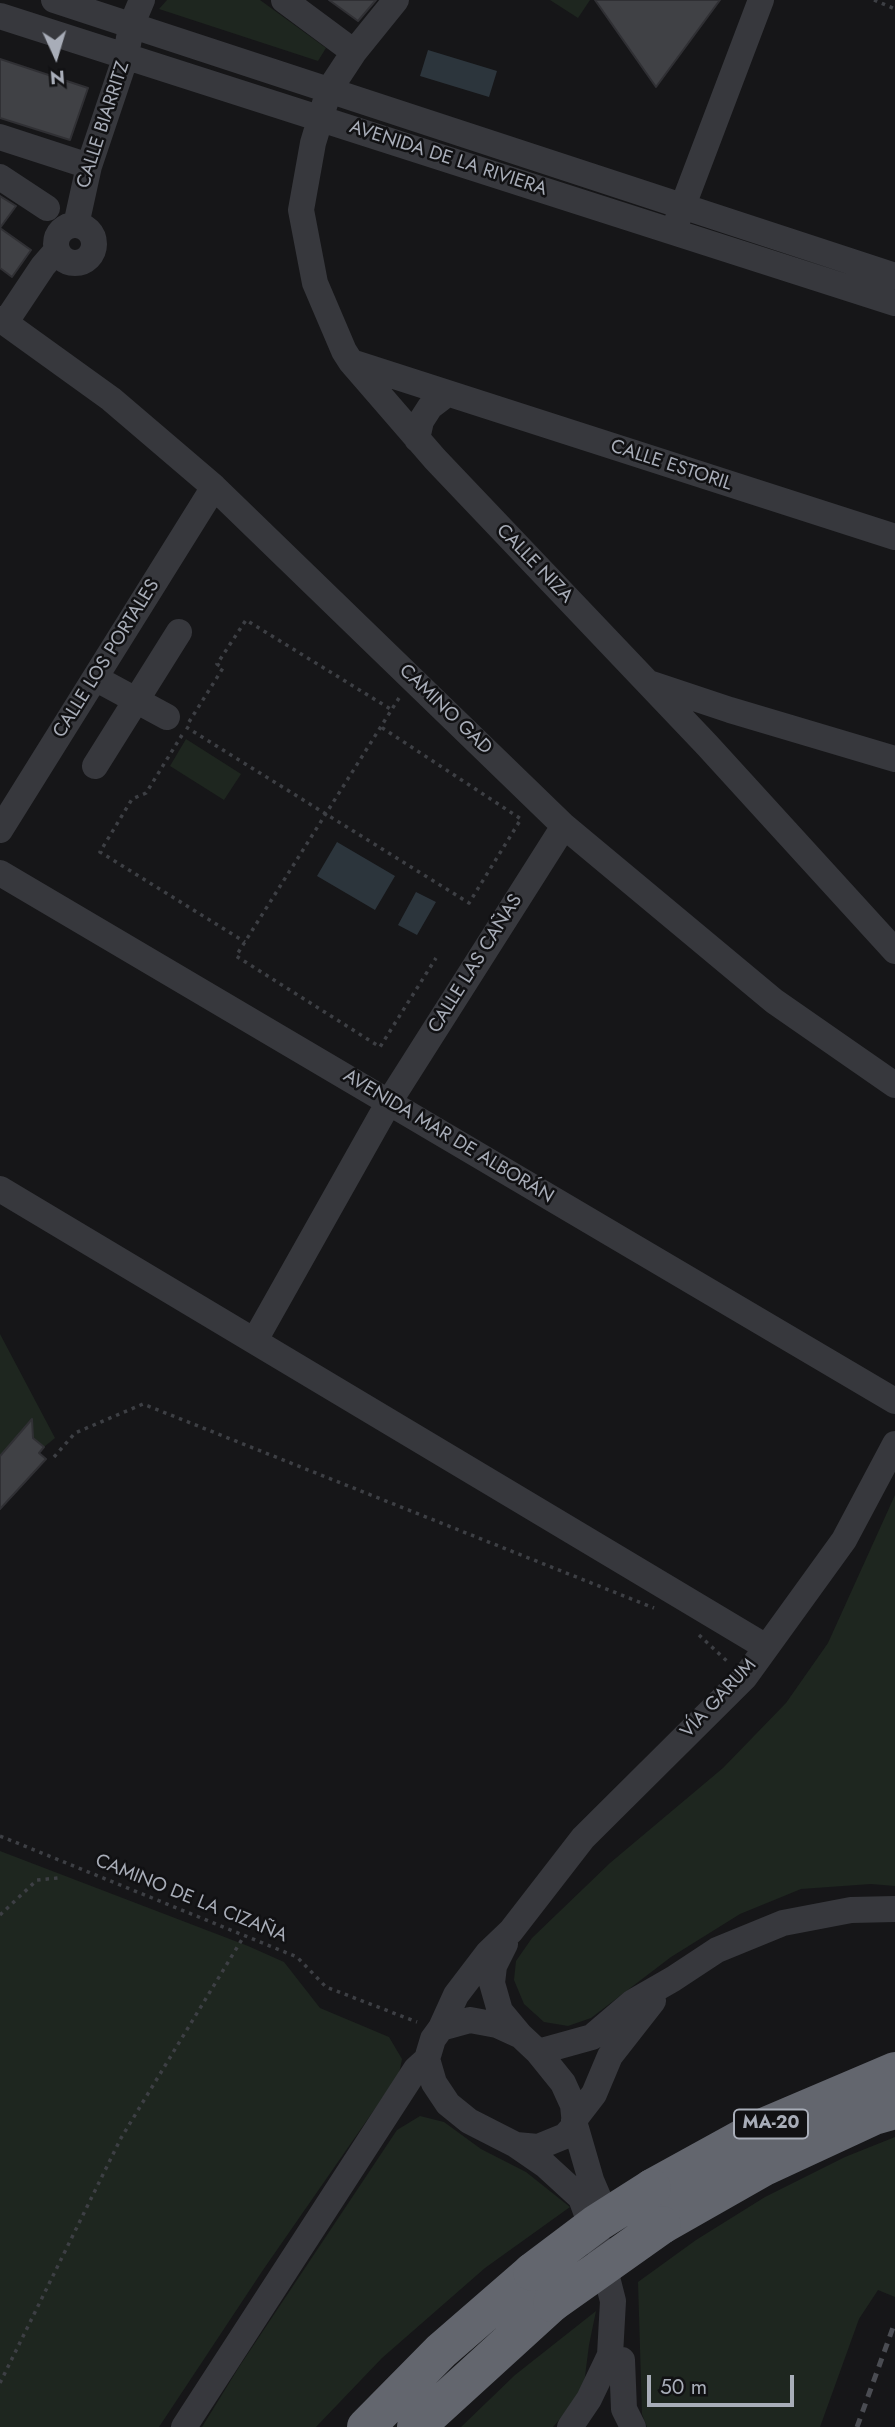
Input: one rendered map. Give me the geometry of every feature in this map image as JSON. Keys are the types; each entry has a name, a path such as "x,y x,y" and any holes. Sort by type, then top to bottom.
{"highway":[{"name":"MA-20","path":"424,2421 597,2223 652,2188 761,2128 895,2071"},
{"name":"MA-20","path":"366,2426 441,2351 542,2287 663,2225 764,2167 874,2116 895,2110"}],"street":[{"name":"AVENIDA DE LA RIVIERA","path":"54,0 329,90 678,219 895,303"},
{"name":"CALLE BIARRITZ","path":"2,321 57,250 60,232 76,225 89,166 126,56 131,26 142,0"},
{"path":"284,0 354,52"},
{"name":"CALLE NIZA","path":"396,0 354,52 329,90 313,143 302,210 315,283 351,362 417,439 707,746 895,951"},
{"path":"678,219 761,0"},
{"name":"AVENIDA DE LA RIVIERA","path":"0,16 320,117 678,219 895,275"},
{"path":"0,137 89,166"},
{"path":"0,177 47,208"},
{"name":"CAMINO GAD","path":"2,321 111,399 214,487 564,826 774,1000 895,1085"},
{"name":"CALLE ESTORIL","path":"351,362 895,537"},
{"path":"417,439 421,421 430,407 447,394"},
{"name":"CALLE LOS PORTALES","path":"0,830 214,487"},
{"path":"94,766 179,632"},
{"path":"95,678 176,722"},
{"path":"646,682 895,759"},
{"path":"707,746 730,710"},
{"name":"CALLE LAS CAÑAS","path":"255,1340 389,1102 564,826"},
{"name":"AVENIDA MAR DE ALBORÁN","path":"0,873 895,1401"},
{"path":"0,1189 766,1647"},
{"name":"VÍA GARUM","path":"440,2029 456,1995 488,1953 511,1931 583,1838 744,1677 844,1540 895,1444"},
{"path":"529,2044 592,2037 633,2002 717,1950 783,1923 851,1910 895,1909"},
{"name":"VÍA GARUM","path":"511,1931 495,1966 492,1983 500,2011 529,2044"},
{"path":"516,2145 538,2147 565,2136 594,2094 610,2056 643,2012 673,1979"},
{"path":"184,2427 416,2069 427,2059 433,2039 440,2029 470,2020 497,2025 529,2044 563,2083 573,2105 575,2123 591,2180 614,2236 624,2289 624,2409 633,2427"},
{"path":"427,2059 434,2083 448,2104 469,2121 516,2145 545,2165 581,2198 600,2250 613,2301 610,2355 589,2399 570,2427"},
{"path":"589,2427 622,2360"}],"path":[{"path":"874,0 895,9"},
{"path":"246,942 100,852 132,799 146,793 176,722 223,668 217,664 246,620 392,710"},
{"path":"399,698 236,956 380,1047 436,958"},
{"path":"176,722 469,903 522,819 381,727"},
{"path":"54,1457 75,1433 143,1404 657,1609"},
{"path":"691,1628 744,1677"},
{"name":"CAMINO DE LA CIZAÑA","path":"0,1836 297,1957 326,1987 440,2029"},
{"path":"0,1915 37,1880 58,1878"},
{"path":"0,2383 121,2138 244,1936"}],"shaded area":[{"path":"167,0 260,0 326,48 318,61 159,9"},
{"path":"550,0 590,0 578,18"},
{"path":"428,50 497,71 489,97 420,76"},
{"path":"186,739 241,774 224,800 170,766"},
{"path":"337,842 395,876 375,910 317,876"},
{"path":"416,892 436,902 417,935 398,925"},
{"path":"0,1334 55,1438 44,1447 33,1438 33,1433 28,1428 23,1429 0,1456"},
{"path":"895,1495 895,1886 871,1884 801,1889 740,1914 671,1957 591,2018 568,2026 544,2022 524,2004 514,1980 516,1961 532,1938 610,1863 723,1768 786,1703 828,1643"},
{"path":"0,1851 284,1962 320,2008 389,2037 402,2059 399,2074 263,2270 159,2427 0,2427"},
{"path":"420,2116 444,2122 481,2149 526,2172 570,2207 485,2268 382,2358 316,2427 202,2427 397,2130"},
{"path":"895,2137 895,2297 878,2290 859,2319 820,2427 647,2427 642,2414 638,2282 696,2240 765,2197 845,2157"},
{"path":"596,2311 583,2392 553,2427 461,2427 515,2375"}],"building":[{"path":"329,0 376,0 358,21"},
{"path":"595,0 720,0 656,87"},
{"path":"0,59 88,88 70,140 0,118"},
{"path":"0,196 16,206 0,228"},
{"path":"0,228 31,250 12,277 0,268"},
{"path":"32,1419 33,1438 44,1447 39,1453 46,1459 0,1509 0,1456"}],"railway":[{"path":"857,2427 895,2322"}]}
